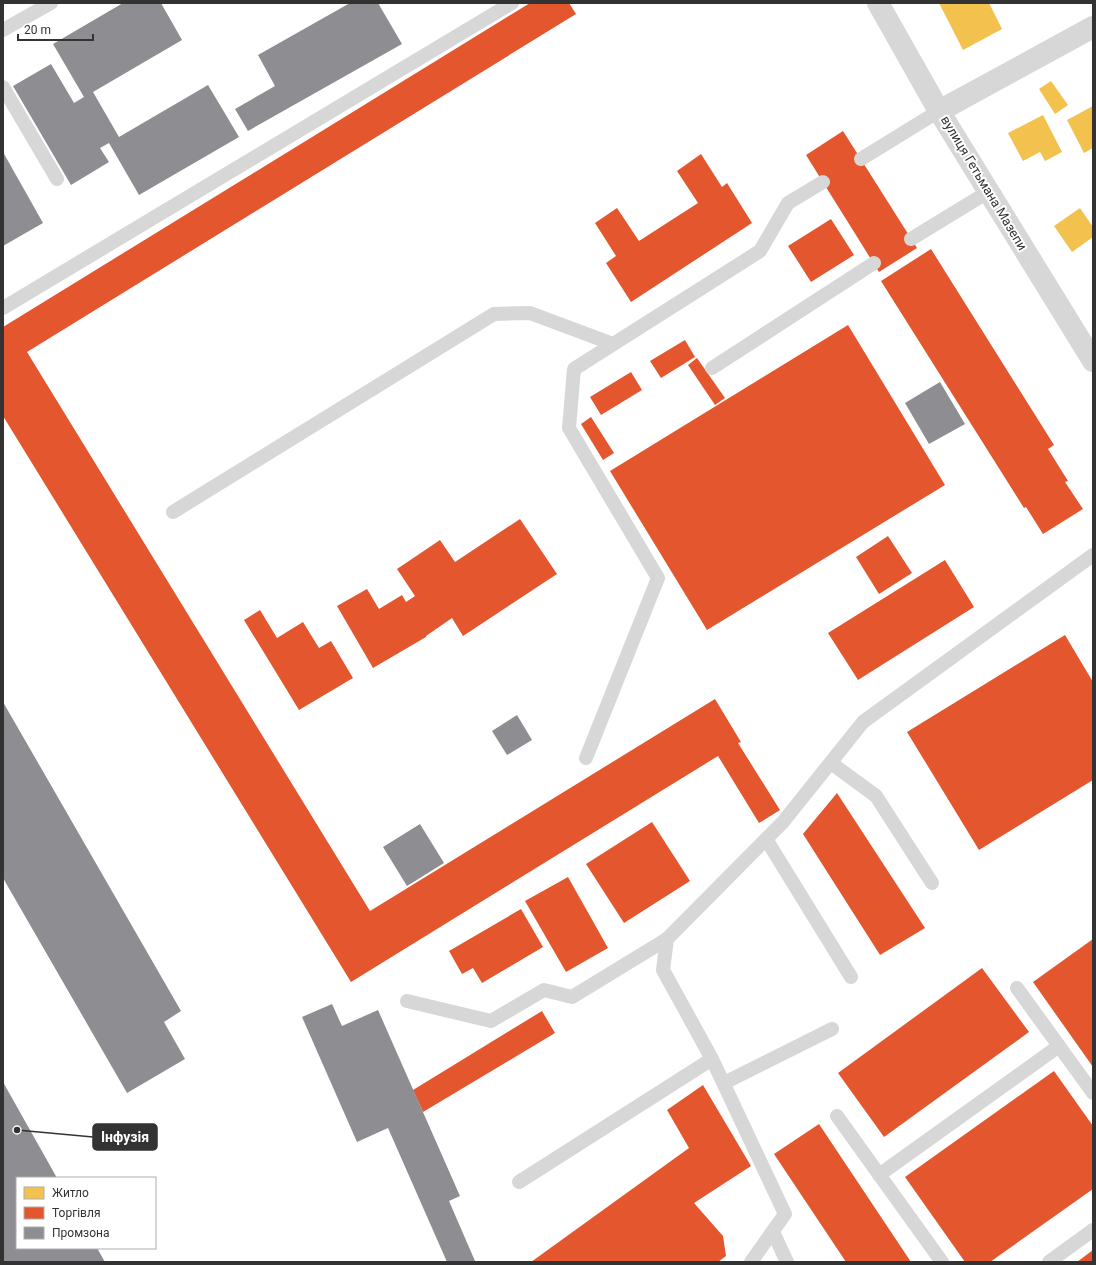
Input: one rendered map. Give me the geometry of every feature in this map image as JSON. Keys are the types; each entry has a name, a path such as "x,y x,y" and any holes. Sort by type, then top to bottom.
{"street":[{"name":"вулиця Гетьмана Мазепи","path":"878,3 988,192 1093,361"},
{"path":"939,110 1093,27"}],"lane":[{"path":"3,308 512,3"},
{"path":"3,30 43,5"},
{"path":"3,87 57,179"},
{"path":"861,159 939,110"},
{"path":"586,758 658,578 569,428 574,368 760,251 788,203 823,182"},
{"path":"911,239 988,192"},
{"path":"712,368 874,264"},
{"path":"173,512 494,314 530,313 613,344"},
{"path":"407,1001 491,1021 544,990 572,997 667,939 783,822 863,722 1093,555"},
{"path":"831,763 876,796 932,883"},
{"path":"766,840 851,977"},
{"path":"667,939 663,970 712,1059 785,1214 751,1262"},
{"path":"1017,988 1093,1092"},
{"path":"724,1083 832,1029"},
{"path":"879,1175 1059,1046"},
{"path":"519,1182 712,1059"},
{"path":"837,1116 942,1262"},
{"path":"1049,1262 1093,1230"},
{"path":"773,1232 787,1262"}],"building: Житло":[{"path":"939,3 989,3 1002,29 963,50"},
{"path":"1051,81 1068,105 1055,114 1039,89"},
{"path":"1093,106 1093,148 1084,153 1067,120"},
{"path":"1043,115 1062,152 1045,161 1040,152 1023,161 1008,133"},
{"path":"1080,208 1093,227 1093,237 1072,252 1054,226"}],"building: Торгівля":[{"path":"530,3 569,3 576,14 27,352 370,911 715,699 741,742 738,743 780,810 759,823 718,756 351,982 3,416 3,327"},
{"path":"843,131 917,248 879,272 806,155"},
{"path":"701,154 722,187 727,183 752,223 631,302 606,263 616,256 595,223 617,208 639,241 698,203 677,171"},
{"path":"831,219 854,255 811,282 788,246"},
{"path":"931,249 1054,445 1048,449 1068,481 1065,482 1083,509 1043,534 1026,507 1024,508 881,281"},
{"path":"848,325 945,485 707,630 610,471"},
{"path":"685,340 695,357 661,378 650,361"},
{"path":"697,358 725,398 715,405 688,365"},
{"path":"631,372 642,390 601,415 590,397"},
{"path":"591,417 614,453 603,460 581,424"},
{"path":"520,519 557,574 463,636 452,618 426,637 373,668 337,606 367,589 379,609 402,595 406,602 415,596 397,569 440,540 455,562"},
{"path":"888,536 912,573 879,594 856,557"},
{"path":"945,560 974,607 858,680 828,633"},
{"path":"260,610 277,638 303,622 319,648 331,641 353,678 299,710 244,620"},
{"path":"1065,635 1093,682 1093,780 979,850 907,732"},
{"path":"837,793 925,928 880,955 803,834"},
{"path":"652,822 690,881 624,923 586,864"},
{"path":"568,877 608,948 566,972 525,901"},
{"path":"521,909 543,947 482,983 473,968 462,974 449,951"},
{"path":"1093,939 1093,1067 1033,982"},
{"path":"982,968 1029,1032 884,1137 838,1073"},
{"path":"542,1011 555,1033 423,1112 413,1090"},
{"path":"1054,1071 1093,1126 1093,1189 990,1262 965,1262 905,1177"},
{"path":"703,1085 751,1166 694,1203 723,1236 726,1256 718,1262 531,1262 689,1148 667,1110"},
{"path":"819,1124 911,1262 846,1262 774,1154"},
{"path":"1093,1250 1093,1262 1077,1262"}],"building: Промзона":[{"path":"123,3 161,3 182,40 93,92 119,137 208,85 239,137 139,195 109,143 100,148 109,162 71,185 13,86 51,64 74,103 84,97 53,44"},
{"path":"350,3 378,3 402,44 248,131 235,109 275,86 258,55"},
{"path":"3,152 43,223 3,246"},
{"path":"940,382 965,424 929,444 905,403"},
{"path":"3,702 181,1011 164,1022 185,1059 127,1093 3,878"},
{"path":"517,715 532,740 507,755 492,731"},
{"path":"420,824 444,863 407,886 383,847"},
{"path":"332,1004 342,1026 378,1010 460,1196 449,1201 475,1261 447,1262 388,1128 357,1142 302,1017"},
{"path":"3,1082 56,1177 16,1177 16,1249 98,1249 105,1262 3,1262"}],"place":[{"name":"Інфузія","path":"17,1130"}]}
